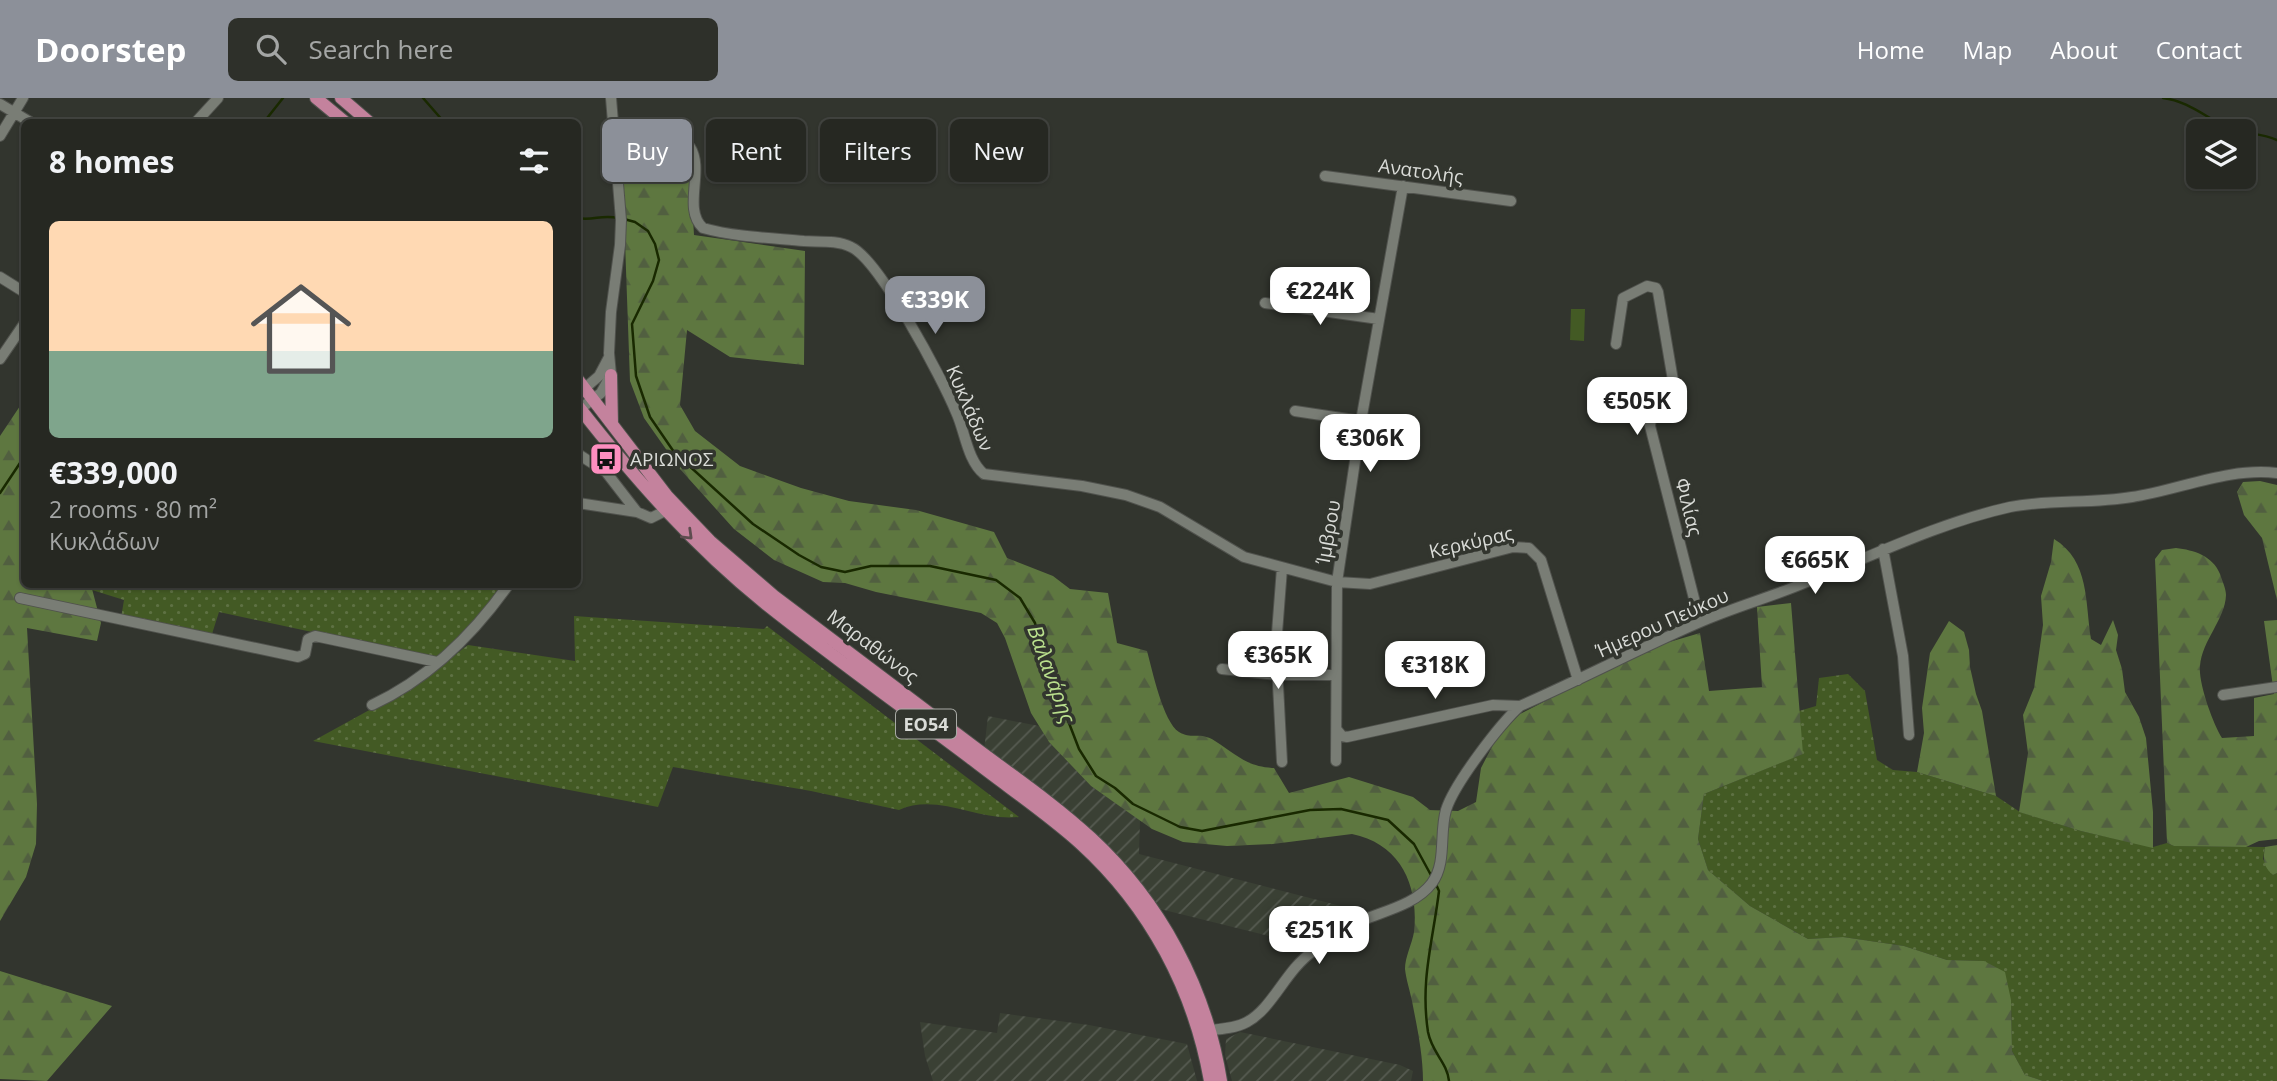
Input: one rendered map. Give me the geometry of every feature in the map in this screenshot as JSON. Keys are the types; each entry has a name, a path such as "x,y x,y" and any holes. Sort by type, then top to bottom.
{"main road":[{"path":"316,98 341,119"},
{"path":"341,98 366,119"},
{"path":"611,375 612,424"},
{"name":"Μαραθώνος","path":"581,389 593,400 667,496 732,561 784,604 1061,813 1112,858 1145,898 1179,952 1210,1030 1221,1081"},
{"name":"Μαραθώνος","path":"581,411 664,511 717,563 766,604 1054,821 1111,874 1146,920 1176,971 1199,1031 1210,1081"}],"street":[{"path":"0,136 23,98"},
{"path":"199,119 218,98"},
{"path":"611,98 612,119"},
{"path":"0,104 25,119"},
{"name":"Κυκλάδων","path":"692,153 695,161 695,217 703,228 779,239 841,243 864,256 895,298 936,371 957,414 975,464 984,474 1082,486 1126,495 1160,507 1244,557 1282,568"},
{"name":"Ανατολής","path":"1325,176 1511,201"},
{"path":"581,387 600,374 608,362 612,299 621,231 617,182"},
{"name":"Ίμβρου","path":"1336,761 1337,582 1403,186"},
{"path":"0,277 21,290"},
{"name":"Φιλίας","path":"1616,344 1623,298 1647,286 1656,288 1676,398 1670,410 1651,419 1650,426 1700,622"},
{"path":"1265,303 1379,319"},
{"path":"0,359 21,328"},
{"path":"581,407 605,388 611,375 609,353"},
{"path":"1295,411 1362,421"},
{"path":"581,456 606,472 637,512"},
{"name":"Ήμερου Πεύκου","path":"1210,1030 1246,1022 1262,1010 1287,976 1309,954 1347,928 1408,902 1429,887 1441,860 1445,815 1451,799 1505,719 1520,706 1700,622 1801,584 1883,549 1964,520 2021,505 2107,501 2241,473 2277,473"},
{"path":"581,503 637,512 651,518 664,511"},
{"name":"Κερκύρας","path":"1282,568 1337,582 1370,584 1513,547 1529,548 1534,551 1544,569 1578,680"},
{"path":"1883,549 1903,656 1909,735"},
{"path":"1282,568 1277,620 1282,762"},
{"path":"372,705 417,680 468,636 506,588"},
{"path":"20,598 298,657 305,654 308,639 315,636 437,662"},
{"path":"1222,669 1277,675 1336,675"},
{"path":"2223,695 2277,687"},
{"path":"1337,730 1347,737 1493,705 1520,706"}],"shaded area":[{"path":"988,716 1039,726 1049,742 1091,786 1140,820 1139,854 1372,914 1313,947 1156,908 984,750"},
{"path":"1000,1013 1089,1025 1187,1044 1197,1081 933,1081 925,1056 920,1022 997,1033"},
{"path":"1240,1032 1400,1065 1413,1071 1411,1081 1232,1081 1225,1055 1226,1039"}],"green space":[{"path":"623,182 691,182 694,235 805,251 804,365 730,357 687,330 680,405 695,431 740,466 801,488 849,501 916,510 994,532 1007,558 1053,576 1070,589 1108,593 1117,643 1147,651 1159,694 1173,726 1184,734 1210,738 1249,763 1274,768 1289,793 1349,777 1413,797 1430,810 1458,811 1476,802 1481,768 1496,739 1520,714 1649,648 1700,633 1709,691 1762,687 1757,607 1791,603 1803,754 1704,794 1698,839 1708,870 1750,906 1808,939 1843,937 1904,946 1947,960 1984,961 2005,972 2011,1000 2012,1051 2025,1075 2043,1081 1423,1081 1419,1041 1405,969 1414,932 1413,899 1410,883 1403,870 1383,847 1352,834 1273,844 1227,846 1183,842 1152,829 1091,786 1049,742 1031,713 1005,638 997,623 981,613 876,592 845,583 823,582 774,560 734,529 680,469 644,418 630,381"},
{"path":"1571,309 1585,309 1584,341 1570,340"},
{"path":"21,404 21,588 92,588 101,623 97,641 27,628 37,804 36,844 26,877 0,921 0,436"},
{"path":"2260,481 2277,485 2277,600 2262,538 2244,515 2237,492 2243,482"},
{"path":"2054,539 2066,548 2080,571 2091,639 2101,645 2113,620 2118,635 2116,650 2125,692 2139,717 2146,738 2153,812 2153,848 2081,831 2019,812 2028,753 2023,715 2034,688 2043,625 2041,596 2051,562"},
{"path":"2176,548 2196,552 2208,558 2217,568 2225,590 2225,604 2205,647 2200,666 2207,703 2222,738 2254,736 2254,698 2274,694 2264,621 2277,620 2277,839 2259,841 2246,847 2174,846 2167,843 2155,559 2162,550"},
{"path":"504,588 486,612 437,659 219,612 211,637 121,618 124,600 92,590"},
{"path":"574,616 764,629 767,626 1019,817 989,815 928,804 899,810 811,791 673,767 658,807 313,741 413,686 468,645 575,661"},
{"path":"1949,621 1964,632 1969,650 1970,667 1982,711 1996,796 1917,772 1924,733 1922,708 1930,653"},
{"path":"1848,674 1865,691 1877,760 1893,770 1917,772 1996,796 2020,812 2081,831 2153,847 2167,843 2174,846 2265,847 2263,859 2273,875 2277,873 2277,1081 2043,1081 2025,1075 2012,1051 2011,1000 1984,961 1947,960 1904,946 1843,937 1808,939 1750,906 1708,870 1698,839 1704,794 1802,754 1799,711 1816,706 1819,678"},
{"path":"2277,845 2277,873 2273,875 2266,866 2264,851 2265,847"},
{"path":"0,971 112,1006 47,1081 0,1079"}],"waterway":[{"path":"266,119 283,98"},
{"name":"Βαλανάρης","path":"423,98 441,119"},
{"path":"2163,98 2189,106 2229,128 2277,140"},
{"name":"Βαλανάρης","path":"581,218 618,218"},
{"name":"Βαλανάρης","path":"624,219 635,222 648,231 659,260 653,281 632,324 636,376 650,417 674,452 753,524 821,567 845,572 871,566 930,566 996,580 1020,598 1035,623 1042,653 1079,749 1096,776 1133,804 1180,827 1202,831 1310,810 1341,809 1388,820 1414,844 1432,877"},
{"path":"0,493 21,462"},
{"name":"Βαλανάρης","path":"1435,882 1439,891 1426,978 1426,1013 1430,1039 1449,1081"}],"place":[{"name":"ΑΡΙΩΝΟΣ","path":"606,459"}]}
